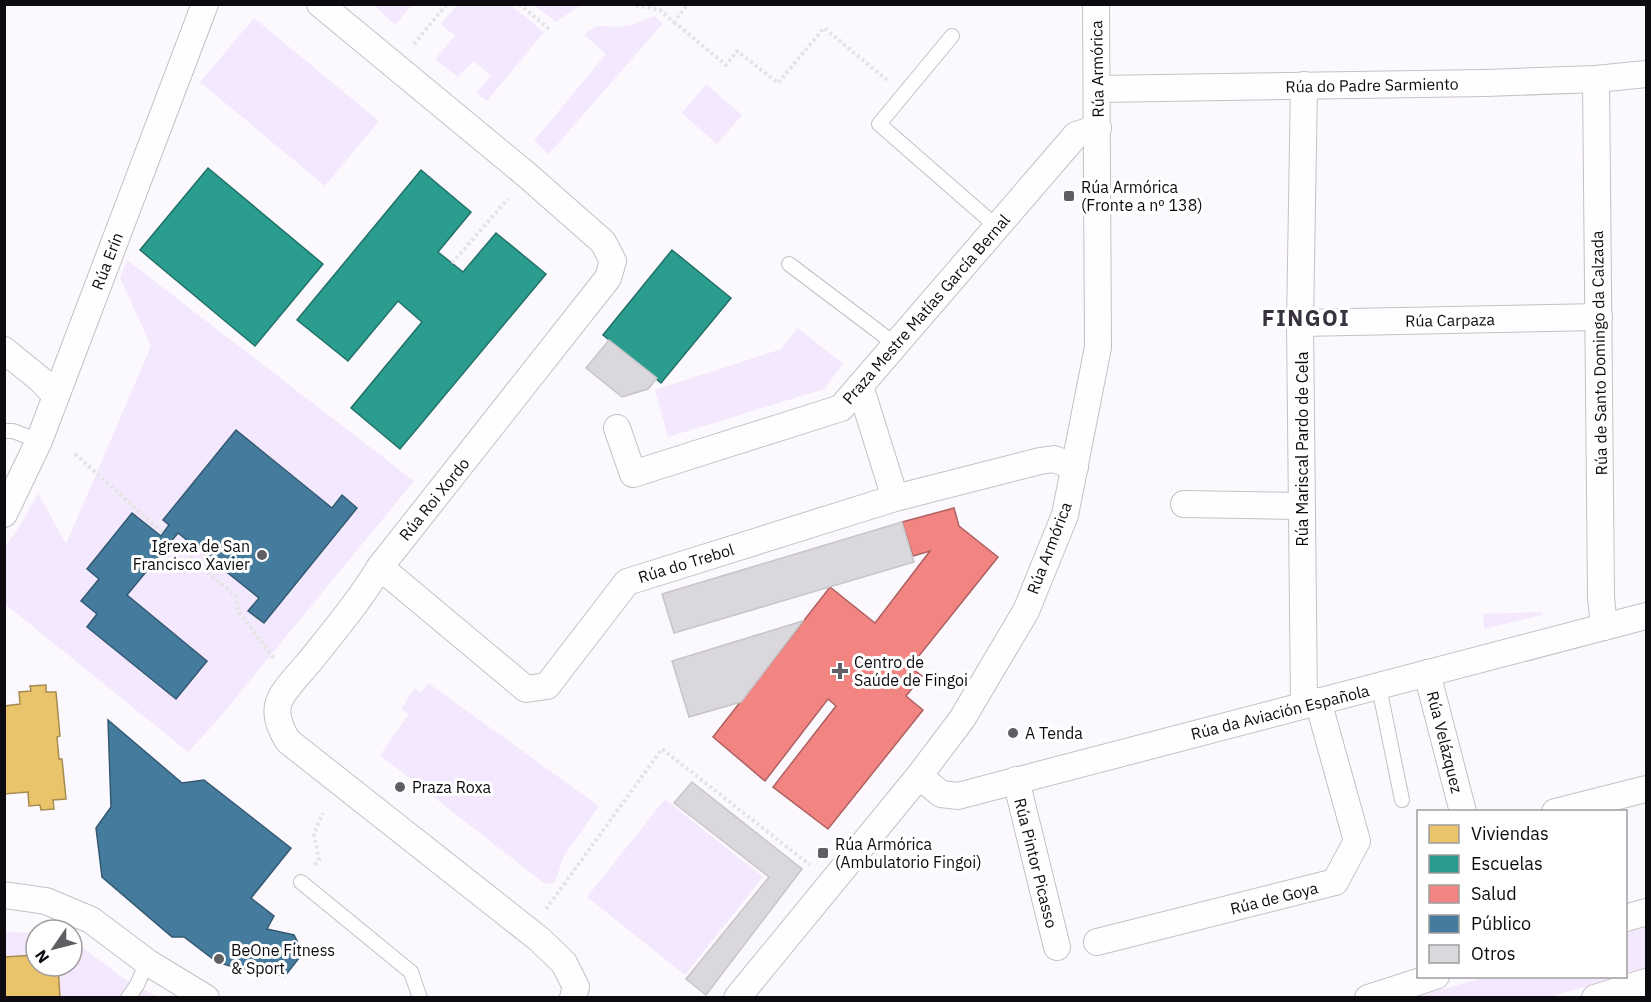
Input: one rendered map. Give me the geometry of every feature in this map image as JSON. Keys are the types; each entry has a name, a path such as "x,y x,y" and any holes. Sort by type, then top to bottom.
{"street":[{"name":"Rúa Roi Xordo","path":"320,4 537,183 603,242 613,261 608,278 380,567 360,599 279,701 277,714 280,728 288,741 539,939 564,963 576,987 573,998"},
{"name":"Rúa Armórica","path":"737,998 919,776 962,719 1026,610 1065,515 1098,347 1096,4"},
{"name":"Rúa Erín","path":"4,514 39,441 201,6"},
{"name":"Rúa do Padre Sarmiento","path":"1098,89 1486,83 1596,79 1647,74"},
{"name":"Rúa de Santo Domingo da Calzada","path":"1596,79 1601,597 1604,627"},
{"name":"Rúa Mariscal Pardo de Cela","path":"1304,85 1300,323 1302,506 1311,703"},
{"name":"Praza Mestre Matías García Bernal","path":"616,428 633,474 841,408 1076,135 1098,128"},
{"name":"Rúa Carpaza","path":"1300,323 1599,317"},
{"path":"4,350 56,396"},
{"path":"860,386 895,498"},
{"name":"Rúa do Trebol","path":"380,567 526,689 547,686 627,582 895,498 1054,459 1075,467"},
{"path":"1184,504 1302,506"},
{"name":"Rúa da Aviación Española","path":"919,776 941,794 958,795 1647,616"},
{"name":"Rúa Velázquez","path":"1427,673 1461,810"},
{"name":"Rúa de Goya","path":"1097,942 1335,882 1357,841 1311,703"},
{"name":"Rúa Pintor Picasso","path":"1016,780 1057,946"},
{"path":"1563,810 1647,789"},
{"path":"4,895 46,901 91,920 147,962 206,998"},
{"path":"1627,918 1647,912"},
{"path":"1368,998 1430,978"},
{"path":"1595,998 1647,982"}],"lane":[{"path":"952,36 879,124 996,226"},
{"path":"789,264 896,344"},
{"path":"4,431 13,431 39,441"},
{"path":"1379,687 1402,800"},
{"path":"301,882 411,972 420,998"},
{"path":"128,998 137,985 147,962"}],"path":[{"path":"414,44 447,4"},
{"path":"519,4 549,29"},
{"path":"630,4 660,10 726,65 737,51 778,83 824,28 904,94"},
{"path":"674,22 688,4"},
{"path":"452,263 508,199"},
{"path":"75,454 163,533"},
{"path":"171,541 236,596 238,611 274,660"},
{"path":"546,909 662,748 811,866"},
{"path":"319,860 314,834 323,813"}],"shaded area":[{"path":"373,4 412,4 412,5 395,25"},
{"path":"458,4 511,5 544,32 487,101 476,93 491,75 473,61 458,77 435,59 455,36 441,24"},
{"path":"534,5 581,5 556,22"},
{"path":"654,16 663,23 549,154 534,141 606,54 584,35 599,26 620,27"},
{"path":"254,18 379,121 325,186 200,82"},
{"path":"706,84 742,115 717,144 682,113"},
{"path":"127,260 414,481 215,723 188,752 5,604 5,547 38,493 66,544 151,346 120,278"},
{"path":"798,328 843,364 824,389 668,437 655,390 781,349"},
{"path":"1543,612 1542,615 1484,629 1483,614"},
{"path":"428,683 599,806 564,856 555,882 545,884 380,755 409,714 401,709 415,688 421,693"},
{"path":"665,799 763,877 685,975 587,897"},
{"path":"1646,927 1646,968 1627,975 1627,933"},
{"path":"5,931 24,933 24,956 5,957"},
{"path":"84,949 123,978 158,997 60,997 59,978 84,978"},
{"path":"1482,978 1616,978 1550,997 1417,997"}],"building: Viviendas":[{"path":"46,685 46,692 56,692 60,736 57,737 59,759 62,759 66,799 53,800 54,809 41,810 40,805 29,806 28,792 4,794 4,706 20,704 19,692 31,691 30,686"},
{"path":"24,956 24,978 59,978 60,998 4,998 4,957"}],"building: Escuelas":[{"path":"208,168 323,264 255,346 140,250"},
{"path":"421,170 471,212 438,252 463,272 496,233 546,274 400,449 351,408 422,322 398,301 348,361 297,320"},
{"path":"672,250 731,298 661,383 603,335"}],"building: Salud":[{"name":"Centro de Saúde de Fingoi","path":"954,508 959,526 998,557 910,667 922,676 906,696 923,710 828,829 773,787 836,706 828,699 765,781 713,737 830,587 875,623 930,551 913,556 902,522"}],"building: Público":[{"name":"Igrexa de San Francisco Xavier","path":"236,430 332,508 342,495 357,508 264,623 248,611 259,598 178,533 127,595 207,661 176,699 87,627 97,614 81,601 99,579 87,569 132,513 161,536 169,525 163,520"},
{"path":"108,720 182,783 204,780 291,848 251,898 274,916 267,929 294,935 303,953 285,976 250,972 217,962 184,937 172,937 102,877 96,828 111,807"}],"building: Otros":[{"path":"609,340 657,378 648,389 622,397 586,368"},
{"path":"902,522 914,562 674,633 662,594"},
{"path":"803,621 741,702 689,717 672,661"},
{"path":"692,782 802,869 706,995 686,979 769,877 674,803"}],"place":[{"name":"Rúa Armórica (Fronte a nº 138)","path":"1069,196"},
{"name":"Igrexa de San Francisco Xavier","path":"262,555"},
{"name":"Centro de Saúde de Fingoi","path":"840,671"},
{"name":"A Tenda","path":"1013,733"},
{"name":"Praza Roxa","path":"400,787"},
{"name":"Rúa Armórica (Ambulatorio Fingoi)","path":"823,853"},
{"name":"BeOne Fitness & Sport","path":"219,959"}],"district":[{"name":"FINGOI","path":"1306,317"}]}
